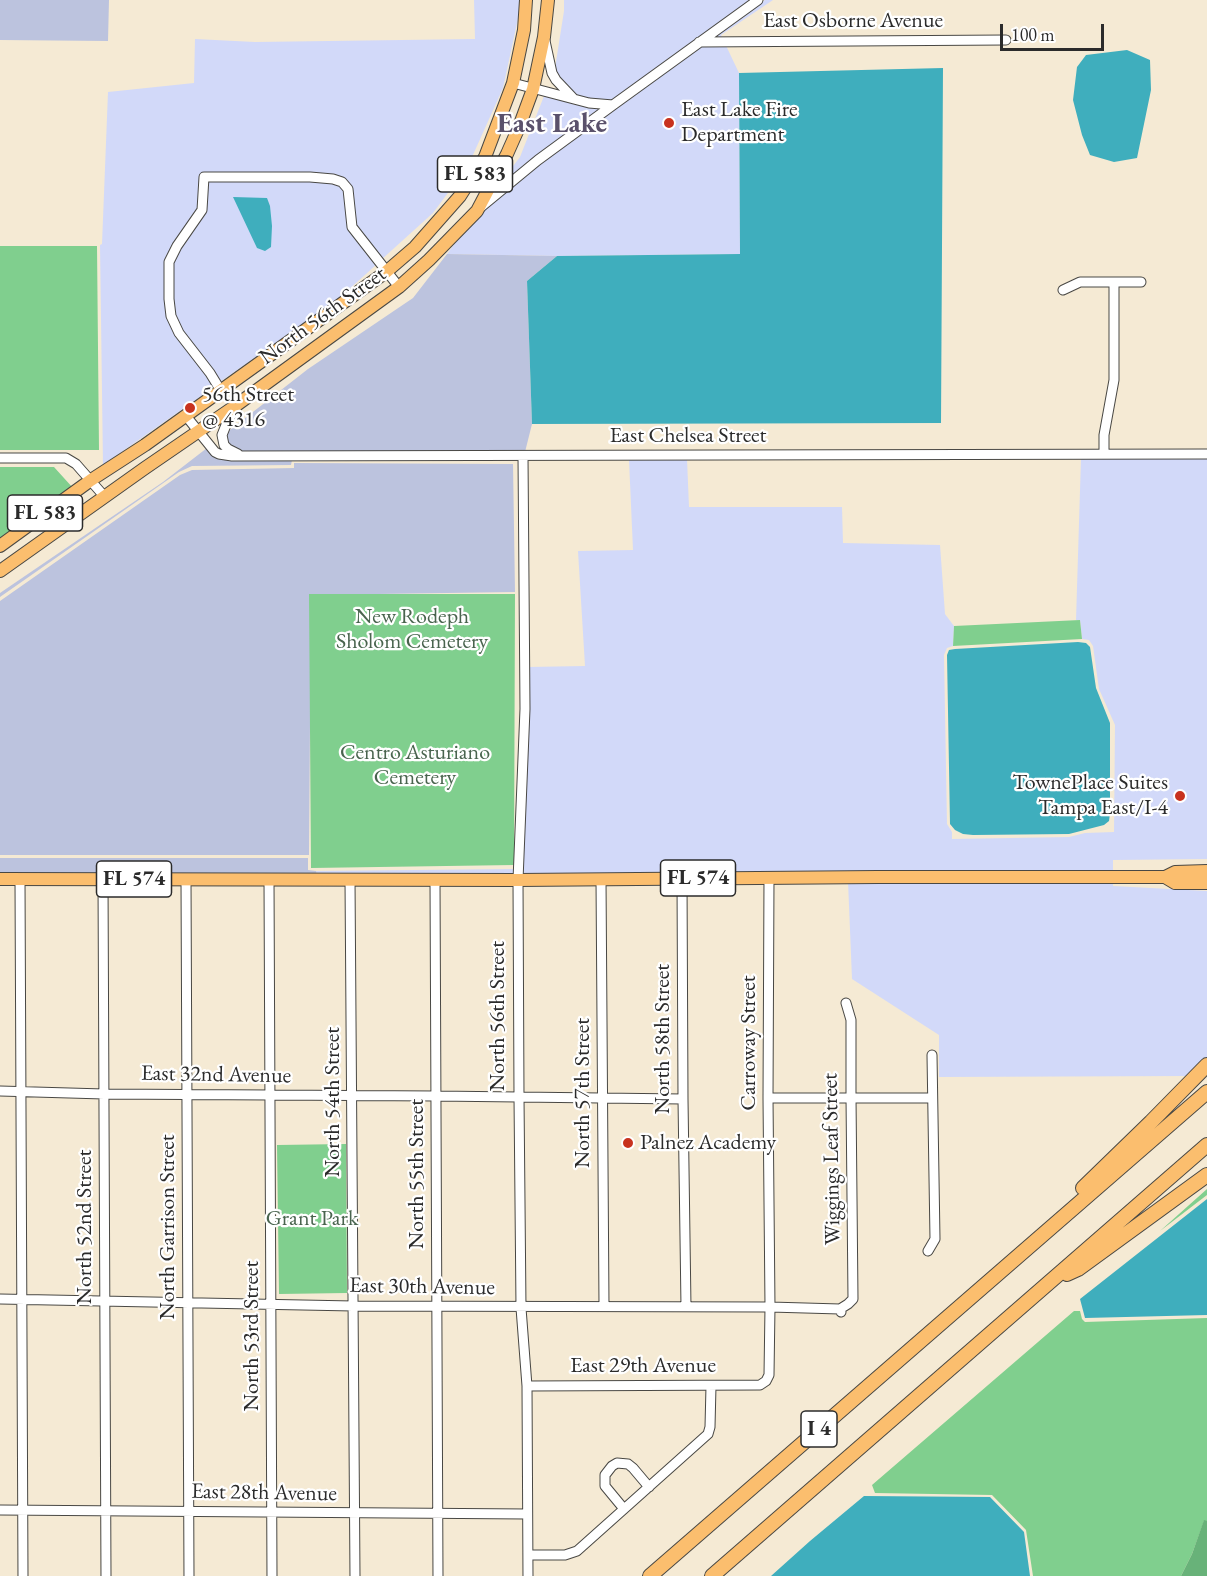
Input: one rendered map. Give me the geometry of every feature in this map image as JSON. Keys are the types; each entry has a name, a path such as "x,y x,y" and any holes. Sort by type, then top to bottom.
{"highway":[{"path":"988,1282 1207,1065"},
{"name":"I 4","path":"650,1576 1207,1092"},
{"name":"I 4","path":"712,1576 1207,1145"},
{"path":"1048,1282 1078,1269 1207,1174"}],"main road":[{"name":"North 56th Street","path":"0,546 91,480 145,446 386,272 416,247 460,196 485,157 513,83 524,30 526,0"},
{"name":"North 56th Street","path":"0,571 104,496 240,403 399,287 477,211 511,145 533,89 544,38 548,0"},
{"name":"FL 574","path":"0,879 518,880 1165,877 1175,872 1207,871"},
{"path":"1165,877 1175,883 1207,883"}],"street":[{"path":"477,211 538,160 758,0"},
{"path":"544,38 552,73 574,99"},
{"name":"East Osborne Avenue","path":"699,42 1006,40"},
{"path":"513,83 589,103 613,105"},
{"path":"221,391 179,333 171,316 170,262 177,246 202,210 204,177 310,177 342,182 348,189 352,228 399,287"},
{"path":"1063,290 1080,282 1141,282"},
{"path":"1104,454 1104,435 1114,380 1114,283"},
{"path":"240,403 228,420 222,440 228,449 244,456"},
{"name":"East Chelsea Street","path":"186,416 215,452 244,456 1207,454"},
{"name":"North 56th Street","path":"524,456 525,709 518,880 522,1308 527,1386 528,1576"},
{"path":"0,458 66,458 76,464 104,496"},
{"name":"North 58th Street","path":"682,878 686,1307"},
{"name":"Carroway Street","path":"760,1385 769,1375 769,878"},
{"path":"20,879 23,1576"},
{"name":"North 52nd Street","path":"103,879 106,1576"},
{"name":"North Garrison Street","path":"186,879 189,1576"},
{"name":"North 53rd Street","path":"269,879 272,1576"},
{"name":"North 54th Street","path":"350,879 355,1576"},
{"name":"North 57th Street","path":"601,879 604,1306"},
{"name":"North 55th Street","path":"435,880 438,1576"},
{"name":"Wiggings Leaf Street","path":"841,1310 853,1299 851,1020 846,1004"},
{"path":"927,1251 935,1239 932,1055"},
{"name":"East 32nd Avenue","path":"0,1091 683,1099"},
{"path":"768,1098 932,1098"},
{"name":"East 30th Avenue","path":"0,1299 354,1306 770,1307 841,1310"},
{"name":"East 29th Avenue","path":"527,1386 760,1385"},
{"path":"528,1556 565,1555 577,1551 708,1434 711,1386"},
{"path":"624,1509 605,1486 605,1475 612,1466 617,1463 628,1464 649,1487"},
{"name":"East 28th Avenue","path":"0,1510 527,1514"}],"shaded area":[{"path":"0,0 109,0 108,41 0,40"},
{"path":"474,0 522,0 503,88 468,166 433,213 381,260 355,226 343,179 205,173 199,209 174,244 168,318 214,387 103,465 100,245 102,244 108,92 194,83 195,39 255,42 475,39"},
{"path":"564,0 751,0 612,101 575,95 559,77 555,68"},
{"path":"765,0 773,0 721,35 739,73 740,254 557,256 447,254 479,213 540,163"},
{"path":"544,96 574,105 601,108 494,191 520,157"},
{"path":"208,181 310,181 340,186 345,190 348,228 376,265 319,313 220,382 182,331 175,315 173,299 173,263 205,213"},
{"path":"447,254 557,256 527,281 532,424 525,452 244,452 227,443 226,433 308,369 413,298"},
{"path":"207,448 246,461 292,460 291,465 192,466 179,472 0,597 0,593 163,482"},
{"path":"1081,458 1207,458 1207,859 1113,860 1113,873 522,876 528,667 585,666 578,551 633,550 629,460 687,459 689,507 842,507 843,543 940,545 945,614 954,626 953,646 947,648 944,655 947,824 952,832 952,839 1069,837 1085,833 1114,832 1115,725 1099,689 1093,646 1089,640 1082,639 1080,620 1076,620"},
{"path":"294,463 513,464 515,592 311,595 309,855 0,855 0,601 180,475 192,470 294,468"},
{"path":"0,858 308,858 308,870 316,871 317,875 0,875"},
{"path":"515,869 515,876 317,875 316,871"},
{"path":"848,881 1113,881 1113,886 1207,891 1207,1057 1189,1076 939,1077 939,1035 852,979"}],"green space":[{"path":"0,246 97,246 99,450 0,450"},
{"path":"0,467 54,467 73,488 0,540"},
{"name":"Centro Asturiano Cemetery","path":"309,594 515,594 514,865 311,868"},
{"path":"1080,620 1082,639 953,646 954,626"},
{"name":"Grant Park","path":"346,1144 347,1293 279,1294 277,1145"},
{"path":"1207,1189 1207,1195 1160,1231"},
{"path":"1074,1311 1080,1311 1085,1322 1207,1318 1207,1521 1204,1521 1181,1576 1033,1576 1026,1530 992,1495 875,1493 872,1485"},
{"path":"1204,1520 1207,1521 1207,1576 1181,1576 1192,1554"}],"water":[{"path":"1127,50 1150,60 1151,90 1137,158 1114,162 1090,155 1073,100 1077,67 1086,55"},
{"path":"943,68 941,423 532,424 527,281 557,256 740,254 739,73"},
{"path":"233,197 267,198 272,226 271,247 265,251 257,248"},
{"path":"1086,643 1090,647 1096,688 1110,723 1109,821 1104,825 1069,834 973,835 955,830 950,824 947,655 949,650"},
{"path":"1207,1199 1207,1315 1085,1318 1080,1299"},
{"path":"864,1496 990,1497 1024,1532 1030,1576 771,1576"}],"place":[{"name":"East Lake Fire Department","path":"669,123"},
{"name":"56th Street @ 4316","path":"190,408"},
{"name":"TownePlace Suites Tampa East/I-4","path":"1180,796"},
{"name":"Palnez Academy","path":"628,1143"}],"district":[{"name":"East Lake","path":"552,124"}],"park label":[{"name":"New Rodeph Sholom Cemetery","path":"412,630"}]}
